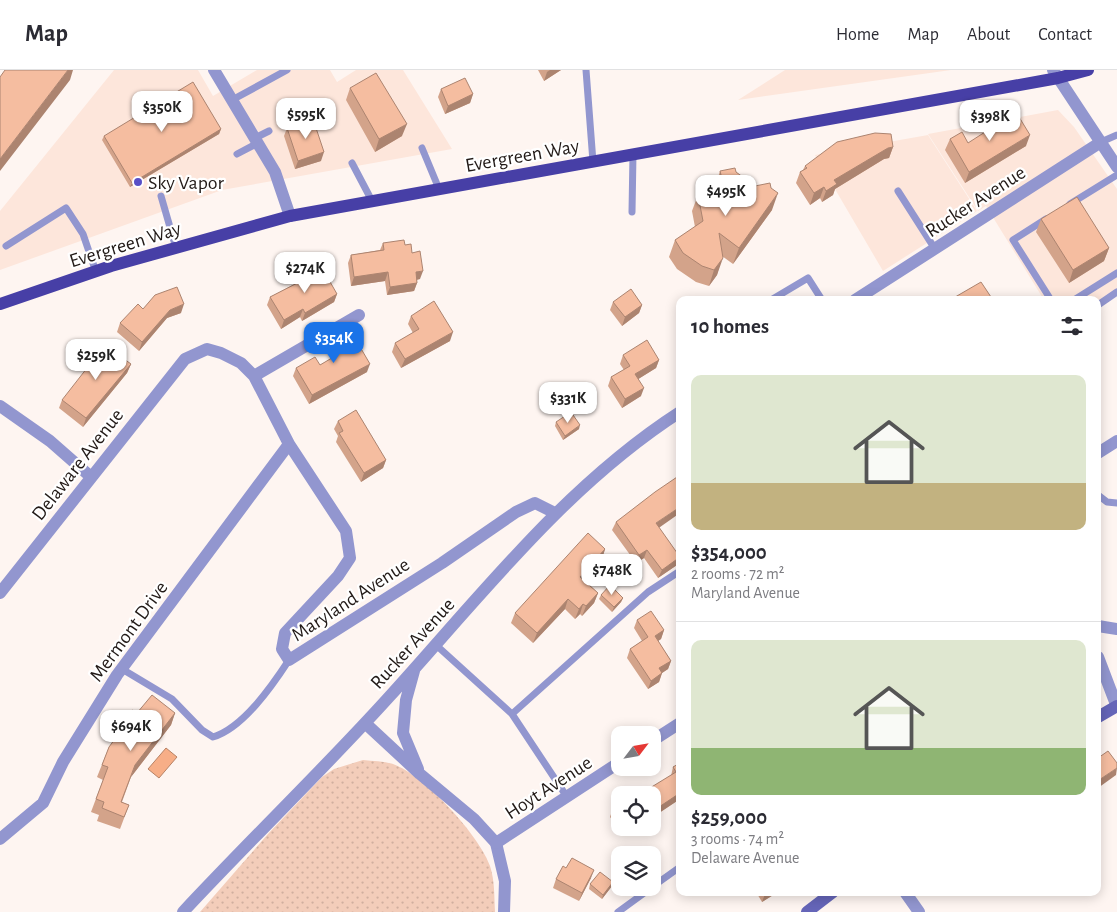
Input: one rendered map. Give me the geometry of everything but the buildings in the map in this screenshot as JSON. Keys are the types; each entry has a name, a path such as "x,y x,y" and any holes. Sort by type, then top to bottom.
{"main road":[{"path":"1056,74 1088,70"},
{"name":"Evergreen Way","path":"0,304 96,272 290,216 593,162 1056,74"},
{"path":"1101,715 1117,706"},
{"path":"808,912 828,896"}],"street":[{"path":"214,70 275,172 290,216"},
{"path":"1056,74 1117,167"},
{"name":"Rucker Avenue","path":"861,296 1101,142"},
{"path":"254,376 358,315"},
{"name":"Maryland Avenue","path":"185,358 207,349 221,353 241,363 254,376 289,444 346,531 350,558 338,576 285,633 282,649 289,660 442,563 516,512 535,503 555,514"},
{"name":"Delaware Avenue","path":"0,593 185,358"},
{"path":"2,411 50,441 90,477"},
{"name":"Rucker Avenue","path":"183,912 366,723 555,514 610,464 676,415"},
{"path":"1101,451 1117,441"},
{"name":"Mermont Drive","path":"0,839 42,803 63,762 122,669 289,444"},
{"path":"1101,626 1117,629"},
{"path":"1101,665 1117,706"},
{"path":"415,668 406,700 403,733 420,774"},
{"path":"366,723 420,774 474,819 496,843 505,882 504,912"},
{"path":"661,735 676,726"},
{"name":"Hoyt Avenue","path":"496,843 611,768"},
{"path":"908,896 919,912"}],"lane":[{"path":"232,100 287,70"},
{"path":"586,70 593,162"},
{"path":"237,154 269,132"},
{"name":"Rucker Avenue","path":"1101,142 1117,135"},
{"path":"422,148 439,189"},
{"path":"632,212 633,154"},
{"path":"352,163 372,201"},
{"path":"1060,211 1117,174"},
{"path":"898,191 935,249"},
{"path":"161,196 176,248"},
{"path":"6,246 66,208 83,234 96,272"},
{"path":"1048,296 1013,240 1052,216"},
{"path":"1080,296 1117,273"},
{"path":"778,296 808,278 819,296"},
{"path":"1101,303 1117,292"},
{"path":"1101,497 1107,502 1117,503"},
{"path":"512,714 648,592 676,574"},
{"path":"436,645 512,714 567,797"},
{"path":"122,669 172,699 202,730 212,737 222,734 263,698 289,660"},
{"path":"661,881 676,870"},
{"path":"618,912 640,896"}],"shaded area":[{"path":"114,70 198,70 213,96 257,70 330,70 337,82 356,70 403,70 452,149 222,190 0,270 0,211"},
{"path":"785,70 951,70 738,100"},
{"path":"1058,110 1074,127 1117,189 1117,289 1101,300 1101,296 1042,296 986,206 978,211 928,134"},
{"path":"928,135 977,211 883,271 815,155"},
{"path":"166,748 177,757 159,778 148,769"},
{"path":"363,760 389,763 406,770 435,793 463,823 484,853 490,866 494,883 495,912 200,912 268,834 322,777 334,769"}],"place":[{"name":"Sky Vapor","path":"138,182"}]}
